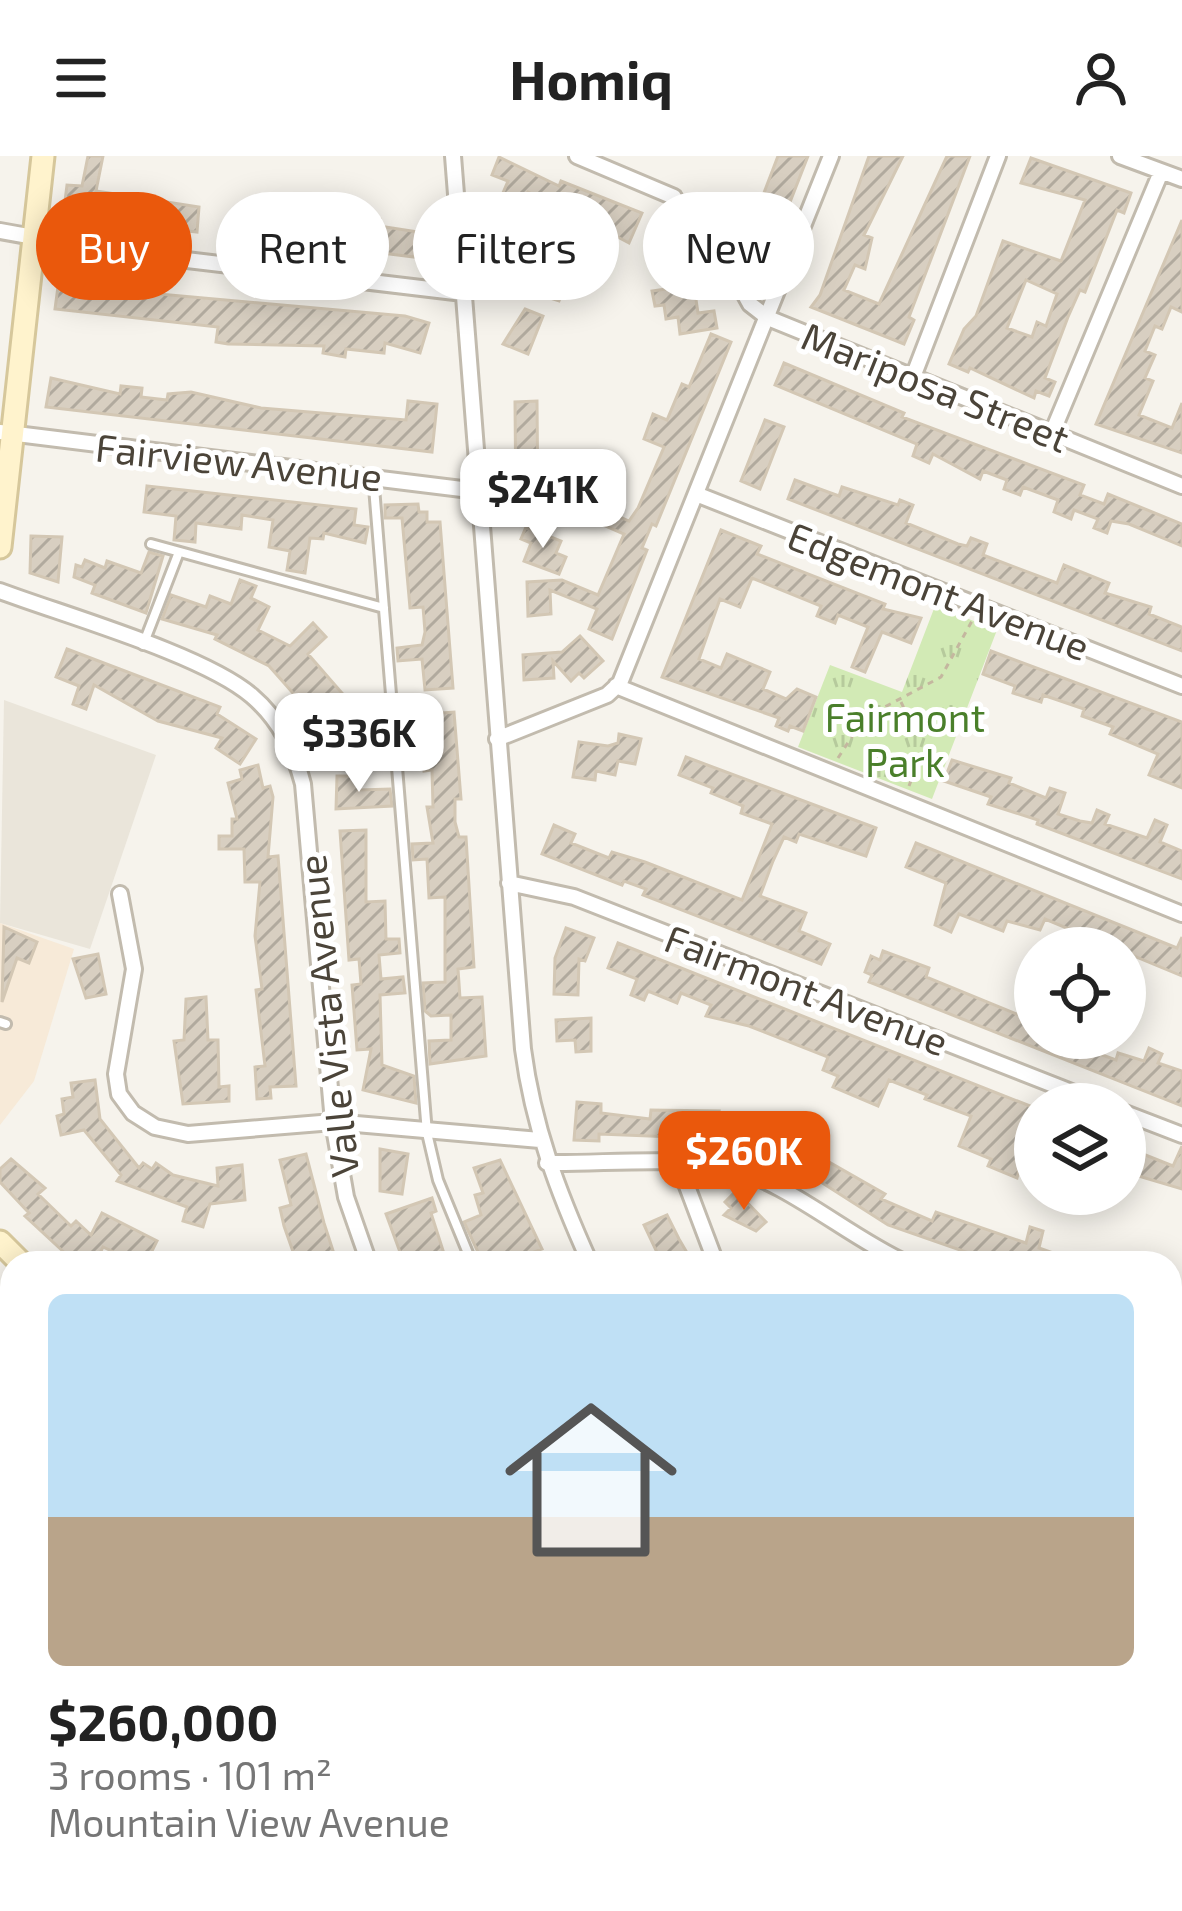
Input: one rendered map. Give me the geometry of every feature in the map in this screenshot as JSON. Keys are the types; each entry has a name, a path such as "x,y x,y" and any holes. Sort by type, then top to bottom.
{"main road":[{"path":"0,547 6,434 43,156"}],"street":[{"path":"454,156 456,192"},
{"path":"577,156 662,192"},
{"path":"497,740 616,686 832,156"},
{"path":"913,377 998,156"},
{"path":"1120,156 1182,179"},
{"path":"1052,434 1162,172"},
{"path":"0,231 413,287"},
{"path":"464,300 523,1049 548,1163 585,1251"},
{"name":"Mariposa Street","path":"748,300 768,318 1182,486"},
{"name":"Fairview Avenue","path":"6,434 373,474 478,491"},
{"name":"Edgemont Avenue","path":"696,494 1182,686"},
{"name":"Valle Vista Avenue","path":"0,591 211,670 251,695 273,718 296,759 303,784 333,1122 346,1197 365,1251"},
{"path":"616,686 1182,914"},
{"name":"Fairmont Avenue","path":"509,883 574,897 1048,1083"},
{"path":"120,894 134,969 116,1075 118,1094 133,1113 155,1126 188,1134 333,1122 541,1140"},
{"path":"1146,1121 1182,1135"},
{"path":"548,1163 725,1167 767,1183 880,1251"},
{"path":"679,1165 711,1251"}],"lane":[{"path":"373,474 427,1133 438,1180 467,1251"},
{"path":"151,544 384,608"},
{"path":"143,645 179,552"}],"path":[{"path":"833,777 840,752 856,727 872,712 929,686 952,664 978,607"},
{"path":"900,701 908,717"}],"shaded area":[{"path":"4,700 156,755 90,949 0,923"},
{"path":"0,923 74,949 34,1081 0,1125"}],"green space":[{"name":"Fairmont Park","path":"935,606 997,630 932,799 798,747 830,665 902,692"}],"building":[{"path":"88,156 103,156 96,191 102,192 66,192 67,185 82,186"},
{"path":"778,156 808,156 794,192 764,192"},
{"path":"869,156 903,156 864,235 872,238 865,269 855,265 844,290 879,304 947,156 970,156 909,317 914,320 904,344 811,307 820,295"},
{"path":"499,157 559,186 561,181 589,192 503,192 508,181 492,175"},
{"path":"1031,158 1131,193 1124,213 1117,210 1085,292 1080,290 1068,317 1045,378 1055,382 1049,396 1036,391 1034,398 970,368 968,372 949,364 964,329 976,316 1003,241 1061,261 1085,200 1021,183","holes":["1026,280 1057,294 1046,326 1037,322 1032,337 1007,328"]},
{"path":"619,204 642,213 629,243 619,238"},
{"path":"192,206 199,207 197,232 192,231"},
{"path":"1182,220 1182,312 1171,307 1162,329 1155,326 1145,351 1155,355 1145,378 1153,381 1139,415 1172,428 1182,403 1182,453 1096,424"},
{"path":"389,228 413,231 413,257 389,254"},
{"path":"192,297 405,316 429,323 420,353 385,343 384,353 346,349 345,357 323,353 324,346 216,342 218,327 55,309 56,300"},
{"path":"654,300 696,300 698,313 714,311 717,328 680,334 678,317 666,319 664,305 655,306"},
{"path":"525,309 543,316 528,354 503,344"},
{"path":"711,334 731,342 656,526 652,524 642,548 647,550 612,639 589,629 597,609 550,590 551,614 528,616 527,582 562,580 598,595 624,534 594,521 600,508 629,521 638,508 664,447 644,439 653,414 667,420 682,384 689,387"},
{"path":"784,363 904,413 902,417 1084,485 1080,495 1104,504 1108,494 1182,524 1182,546 1129,524 1111,521 1107,533 1094,528 1098,519 1074,510 1071,519 1054,512 1058,500 1023,487 1020,495 1004,489 1007,480 983,471 980,479 933,454 929,463 913,456 917,444 775,385"},
{"path":"51,378 120,394 121,386 142,388 141,397 167,400 168,394 191,392 261,408 406,420 408,401 437,404 432,452 46,407"},
{"path":"537,401 538,512 516,513 515,402"},
{"path":"765,420 784,427 760,489 741,481"},
{"path":"795,480 839,496 842,487 898,505 900,500 913,505 906,523 958,544 967,546 971,538 987,544 983,555 1057,583 1064,565 1109,583 1105,593 1151,607 1149,614 1182,627 1182,651 788,499"},
{"path":"147,486 356,509 354,525 368,527 365,543 324,533 323,539 310,538 305,573 287,570 290,551 269,547 273,520 242,515 241,529 196,523 195,542 174,540 176,516 144,512"},
{"path":"418,504 419,512 427,512 427,522 440,522 453,688 425,690 422,659 398,661 397,648 422,645 423,607 410,608 402,518 385,518 385,505"},
{"path":"526,527 561,541 556,553 566,557 559,574 524,561 531,543 521,539"},
{"path":"721,530 761,546 757,554 885,604 883,609 921,618 911,643 882,632 865,672 852,667 868,627 838,615 835,623 817,616 821,606 752,578 740,607 720,599 699,659 721,668 727,654 770,672 763,689 786,699 797,689 816,697 803,731 790,726 788,731 776,726 779,718 662,677"},
{"path":"31,536 62,537 58,582 30,573"},
{"path":"149,552 163,556 146,613 92,593 95,585 74,577 76,565 82,567 85,560 105,568 107,561 141,573"},
{"path":"240,580 256,586 251,598 269,607 258,630 290,646 313,623 326,637 308,654 355,708 351,711 367,755 332,767 324,745 342,738 330,703 314,717 269,666 215,639 217,635 162,619 171,595 206,607 210,596 231,604"},
{"path":"580,636 603,661 584,678 579,673 571,681 553,661 554,678 524,680 523,655 562,652"},
{"path":"67,649 220,707 217,714 256,739 240,764 216,748 222,738 158,721 94,685 86,709 73,704 79,686 56,677"},
{"path":"991,651 1182,722 1182,788 1149,775 1158,754 1110,734 1113,727 1082,716 1084,709 1043,695 1041,702 1013,693 1015,686 983,674"},
{"path":"454,712 461,799 455,799 455,822 459,837 466,837 474,967 458,969 460,998 482,997 486,1056 430,1064 429,1041 451,1040 451,1015 431,1016 425,1011 423,983 445,982 445,897 429,898 427,859 413,860 412,844 433,843 427,807 433,807 432,770 424,771 420,724 429,723 428,714"},
{"path":"619,734 641,739 635,764 618,761 615,775 596,771 595,780 573,777 579,742 608,746 618,743"},
{"path":"686,757 876,828 866,856 799,834 796,842 784,837 773,861 760,896 806,913 799,931 830,944 821,964 643,895 646,889 624,881 622,885 542,854 554,825 575,834 571,843 609,858 612,852 645,862 742,900 772,824 741,813 743,806 679,775"},
{"path":"952,760 1011,778 1009,783 1046,798 1050,788 1065,793 1058,814 1080,821 1092,823 1097,810 1109,815 1105,824 1147,838 1155,820 1167,825 1160,842 1182,851 1182,879 988,804 991,797 944,781"},
{"path":"258,765 263,788 270,786 273,797 268,857 278,856 296,1086 270,1087 271,1098 257,1099 255,1067 265,1066 256,990 262,989 255,936 260,882 245,882 244,849 219,849 219,836 232,836 232,819 237,819 228,783 242,779 240,770"},
{"path":"337,776 360,776 359,790 390,789 392,806 336,809"},
{"path":"366,830 366,902 385,901 386,939 399,939 400,953 379,955 381,979 403,977 405,993 380,995 382,1065 414,1076 416,1103 363,1090 371,1049 357,1050 352,985 361,984 359,959 349,960 340,831"},
{"path":"916,843 1125,927 1064,927 1045,919 1041,927 1007,921 1003,931 959,914 951,932 935,925 946,883 906,867"},
{"path":"4,927 37,942 29,963 17,958 2,1002"},
{"path":"566,928 594,938 585,961 579,959 578,995 554,994 555,958"},
{"path":"1146,936 1177,948 1182,937 1182,976 1146,961"},
{"path":"618,943 1014,1100 1014,1177 988,1166 991,1159 959,1146 971,1116 889,1080 878,1106 833,1087 838,1076 823,1070 828,1057 749,1026 706,1016 711,1005 681,993 677,1003 648,991 644,1000 631,995 637,979 608,968"},
{"path":"883,951 929,968 926,977 1014,1013 1014,1039 869,982 872,975 865,972 871,956 880,960"},
{"path":"98,954 106,994 86,998 73,959"},
{"path":"206,997 208,1040 218,1040 219,1087 229,1086 229,1101 183,1104 174,1041 184,1040 186,999"},
{"path":"591,1018 591,1051 576,1052 575,1040 557,1041 556,1020"},
{"path":"1149,1048 1162,1054 1158,1063 1182,1071 1182,1106 1146,1092 1146,1083 1124,1083 1063,1059 1144,1061"},
{"path":"95,1080 100,1119 139,1168 143,1163 152,1169 156,1163 173,1175 218,1186 217,1168 242,1165 245,1200 210,1204 203,1227 183,1221 187,1207 117,1181 121,1175 84,1130 61,1135 57,1116 64,1114 62,1099 73,1097 71,1083"},
{"path":"577,1102 601,1104 601,1113 650,1119 651,1110 719,1111 713,1138 674,1129 673,1137 599,1134 599,1141 574,1140"},
{"path":"740,1116 794,1135 799,1126 817,1137 808,1150 885,1194 881,1199 932,1221 936,1212 1026,1243 1030,1227 1043,1231 1039,1248 1047,1251 963,1251 888,1225 777,1154 733,1139"},
{"path":"1182,1146 1182,1189 1146,1178 1146,1155 1173,1166"},
{"path":"380,1149 408,1154 402,1194 380,1191"},
{"path":"306,1154 333,1251 293,1251 280,1208 291,1205 280,1160"},
{"path":"11,1159 45,1188 38,1194 71,1226 76,1221 91,1235 102,1213 157,1241 152,1251 103,1247 101,1251 63,1251 25,1216 29,1213 0,1182 0,1169"},
{"path":"500,1160 542,1249 477,1251 464,1222 481,1215 475,1195 483,1193 474,1168"},
{"path":"736,1191 766,1222 756,1231 724,1215 731,1208 725,1202"},
{"path":"432,1198 436,1211 431,1213 443,1251 400,1251 386,1214"},
{"path":"667,1215 686,1251 656,1251 644,1225"}]}
